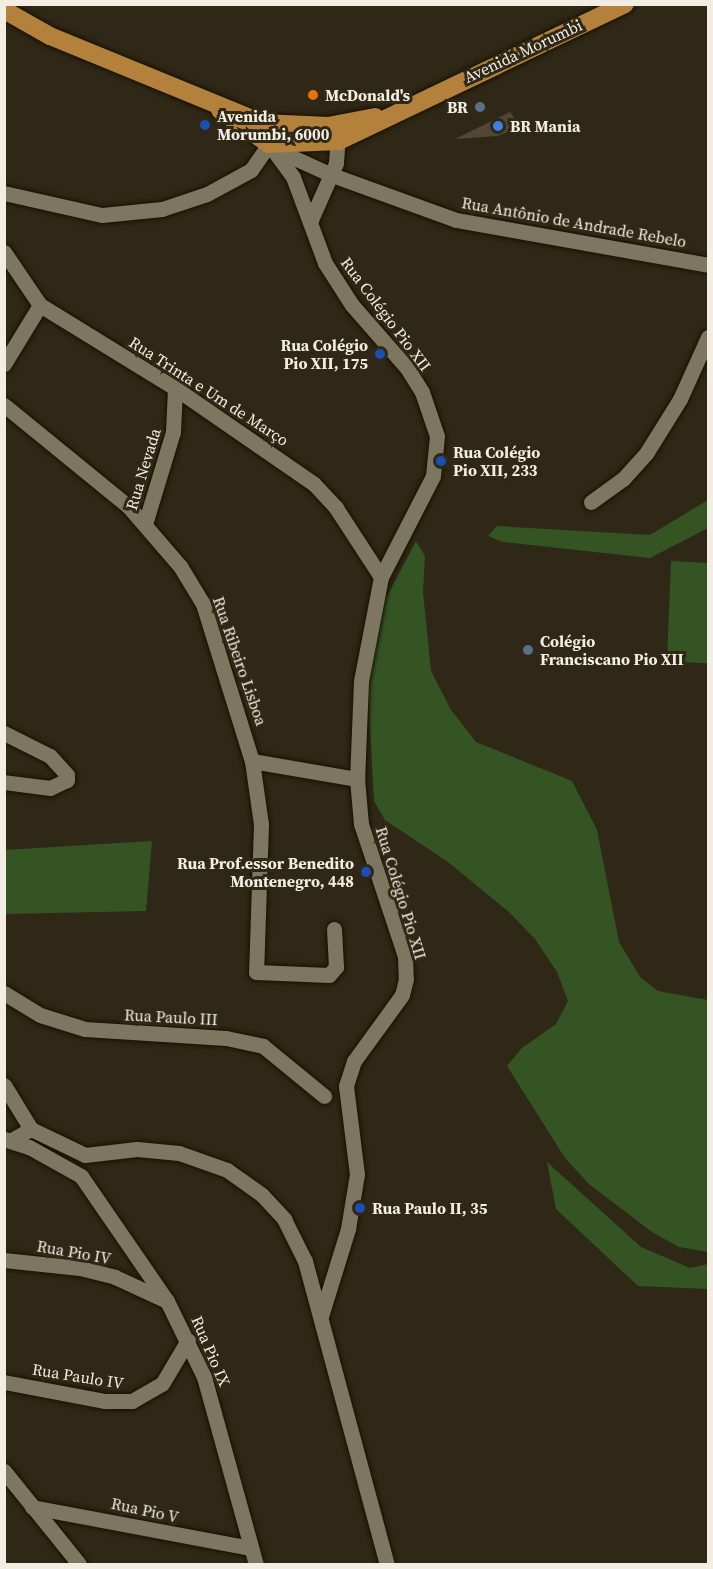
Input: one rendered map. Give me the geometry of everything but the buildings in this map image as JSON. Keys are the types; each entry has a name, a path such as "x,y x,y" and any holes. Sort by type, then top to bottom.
{"main road":[{"name":"Avenida Morumbi","path":"6,9 50,36 220,110 280,126 334,131 388,114 625,4"},
{"name":"Avenida Morumbi","path":"220,110 270,144"},
{"path":"270,144 283,133 334,131"}],"street":[{"path":"310,222 332,175 334,131"},
{"path":"4,193 102,215 162,209 207,194 251,170 270,144"},
{"name":"Rua Antônio de Andrade Rebelo","path":"270,144 332,175 456,220 708,265"},
{"name":"Rua Colégio Pio XII","path":"270,144 293,177 337,284 422,392 437,436 433,476 381,577 361,681 357,779 367,851 405,957 406,979 402,995 354,1061 346,1086 357,1174 348,1229 321,1316"},
{"name":"Rua Trinta e Um de Março","path":"4,252 40,305 175,388 314,484 336,508 381,577"},
{"path":"4,364 40,305"},
{"path":"591,502 623,479 647,452 681,399 708,337"},
{"name":"Rua Nevada","path":"145,524 173,432 175,388"},
{"name":"Rua Ribeiro Lisboa","path":"4,405 145,524 203,604 252,761 261,824 256,972 329,975 336,968 334,929"},
{"path":"4,733 50,756 67,775 66,780 50,788 4,782"},
{"path":"252,761 357,779"},
{"name":"Rua Paulo III","path":"4,993 40,1015 85,1029 226,1038 263,1046 324,1096"},
{"path":"4,1085 31,1129 85,1155 137,1149 179,1153 227,1170 262,1195 299,1241 387,1564"},
{"path":"7,1140 31,1129"},
{"name":"Rua Pio IX","path":"7,1140 81,1176 167,1301 188,1340 220,1423 256,1564"},
{"path":"81,1176 85,1155"},
{"name":"Rua Pio IV","path":"4,1260 92,1271 167,1301"},
{"name":"Rua Paulo IV","path":"4,1382 105,1401 132,1401 162,1384 188,1340"},
{"path":"4,1471 79,1564"},
{"name":"Rua Pio V","path":"32,1507 251,1548"}],"green space":[{"path":"708,500 708,528 650,558 503,542 488,536 497,526 650,535"},
{"path":"416,541 425,556 423,592 431,671 451,710 476,742 572,781 597,830 619,942 640,977 658,991 708,1000 708,1252 679,1247 652,1232 589,1184 565,1158 507,1066 522,1048 556,1024 568,1001 557,972 535,939 509,912 448,862 385,820 374,801 368,690 374,635 384,602"},
{"path":"671,561 708,563 708,663 667,662"},
{"path":"152,841 146,911 5,914 5,850"},
{"path":"547,1162 641,1247 690,1268 708,1264 708,1289 638,1286 556,1209"}],"place":[{"name":"McDonald's","path":"313,95"},
{"name":"BR","path":"480,107"},
{"name":"Avenida Morumbi, 6000","path":"205,125"},
{"name":"BR Mania","path":"498,126"},
{"name":"Rua Colégio Pio XII, 175","path":"380,354"},
{"name":"Rua Colégio Pio XII, 233","path":"441,461"},
{"name":"Colégio Franciscano Pio XII","path":"528,650"},
{"name":"Rua Prof.essor Benedito Montenegro, 448","path":"366,872"},
{"name":"Rua Paulo II, 35","path":"360,1208"}]}
